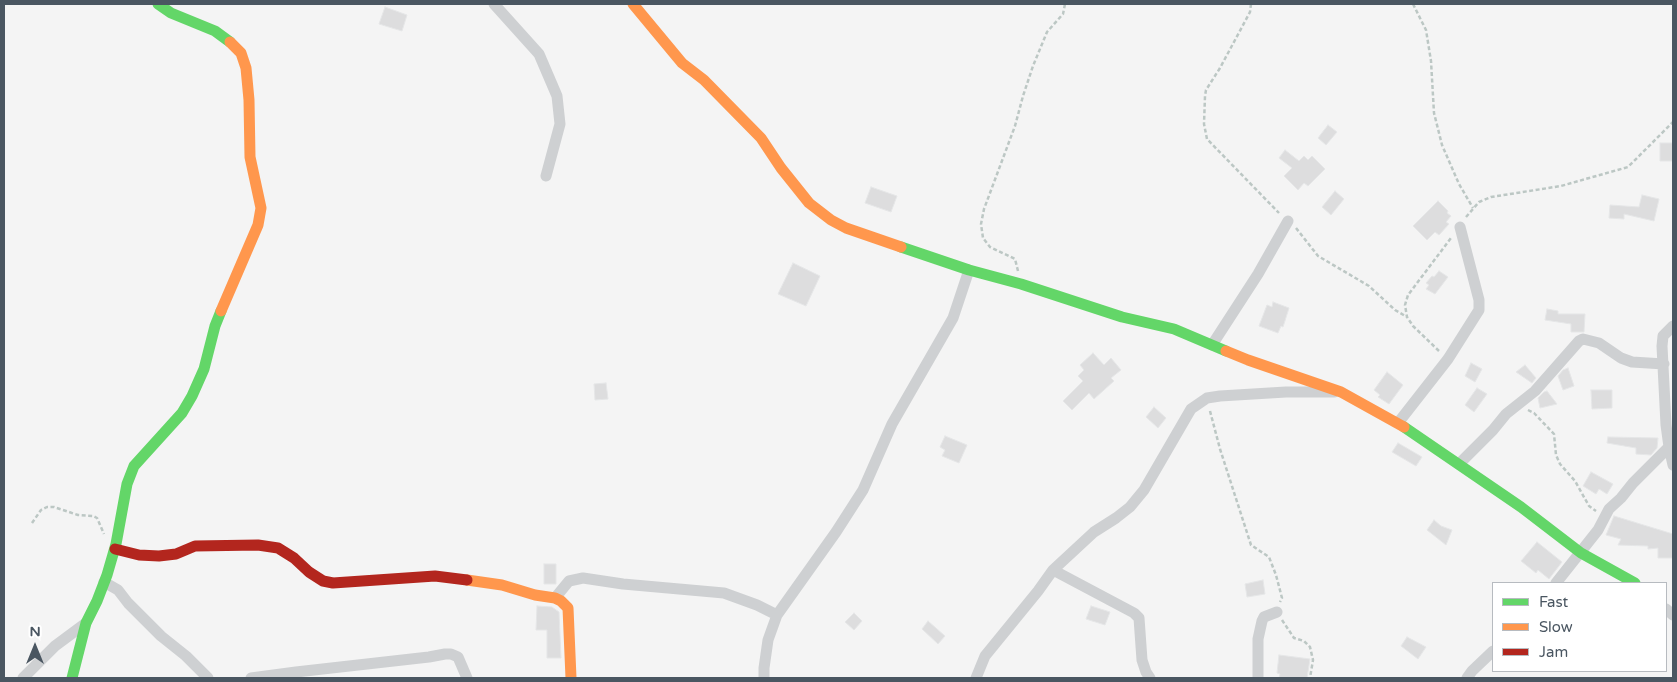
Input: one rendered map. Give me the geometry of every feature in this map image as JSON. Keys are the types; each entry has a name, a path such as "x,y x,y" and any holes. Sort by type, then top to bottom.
{"street":[{"path":"72,678 86,623 104,582 116,546 127,484 134,466 182,413 192,396 204,368 215,326 258,226 261,208 250,157 250,100 246,68 241,53 232,43 215,32 171,13 158,4"},
{"path":"494,4 539,54 558,96 560,124 546,176"},
{"path":"633,4 682,63 704,80 761,138 781,168 809,203 831,220 846,228 969,270 1021,284 1122,317 1174,329 1248,360 1341,392 1398,423 1521,506 1581,553 1633,582"},
{"path":"1212,345 1258,274 1288,221"},
{"path":"1398,423 1448,359 1478,310 1479,300 1460,227"},
{"path":"764,678 768,640 777,615 836,532 863,490 892,424 953,318 969,270"},
{"path":"1673,326 1663,336 1665,400 1669,447 1673,465"},
{"path":"1459,464 1506,414 1535,391 1579,341 1584,339 1599,343 1622,358 1632,362 1664,364"},
{"path":"976,678 985,656 1053,570 1094,532 1116,518 1130,506 1144,490 1191,409 1207,398 1256,393 1341,392"},
{"path":"1557,582 1598,530 1608,509 1622,498 1633,483 1669,447"},
{"path":"116,546 139,555 159,556 176,554 195,546 258,545 278,548 294,558 308,572 323,581 435,576 502,586 534,595 554,598 561,601 568,608 571,678"},
{"path":"1053,570 1134,613 1139,618 1142,660 1150,678"},
{"path":"554,598 569,581 583,578 623,584 724,593 757,605 777,615"},
{"path":"104,582 118,590 128,603 161,636 186,656 208,678"},
{"path":"1258,678 1258,639 1262,621 1264,617 1276,612"},
{"path":"23,678 55,646 86,623"},
{"path":"1467,678 1492,652"},
{"path":"251,678 445,654 452,654 458,657 467,678"}],"path":[{"path":"1021,284 1016,259 990,247 983,238 981,224 984,209 1015,126 1033,66 1047,32 1063,14 1065,4"},
{"path":"1251,4 1250,12 1206,90 1204,116 1208,139 1273,208 1296,227 1318,256 1369,286 1395,310 1406,317 1448,359"},
{"path":"1413,4 1426,30 1431,61 1434,113 1442,145 1459,184 1473,208"},
{"path":"1406,317 1405,305 1408,295 1479,202 1491,197 1561,186 1628,167 1673,122"},
{"path":"1207,398 1220,449 1251,545 1269,557 1276,576 1282,598 1276,612 1290,634 1294,638 1308,643 1310,647 1313,660 1310,678"},
{"path":"1519,404 1534,413 1554,434 1556,455 1560,464 1574,481 1589,506 1603,517"},
{"path":"32,524 41,510 47,507 54,507 78,515 93,516 97,518 105,537 116,546"}],"building":[{"path":"385,7 407,15 402,31 379,24"},
{"path":"1328,125 1337,132 1326,145 1318,138"},
{"path":"1660,143 1673,143 1673,161 1660,161"},
{"path":"1285,150 1299,161 1304,156 1308,160 1312,156 1325,169 1308,186 1304,183 1298,190 1284,176 1292,168 1279,158"},
{"path":"871,187 897,196 891,212 865,203"},
{"path":"1335,191 1344,199 1331,215 1322,207"},
{"path":"1642,195 1659,199 1654,221 1624,214 1624,219 1609,218 1610,205 1639,207"},
{"path":"1438,201 1451,216 1446,222 1449,224 1439,235 1435,232 1427,240 1413,226"},
{"path":"793,263 820,276 806,306 778,294"},
{"path":"1439,271 1448,277 1435,294 1426,289 1429,285 1426,283"},
{"path":"1273,302 1289,308 1283,327 1281,326 1278,333 1259,326 1267,305 1272,307"},
{"path":"1547,309 1558,311 1558,314 1585,314 1584,332 1571,332 1571,324 1545,320"},
{"path":"1093,353 1104,365 1111,358 1121,370 1111,378 1114,381 1094,399 1089,393 1072,410 1063,401 1083,381 1078,376 1084,370 1080,365"},
{"path":"1471,363 1482,369 1475,382 1465,376"},
{"path":"1525,365 1536,378 1532,383 1516,372"},
{"path":"1568,368 1574,386 1563,390 1558,376 1563,370"},
{"path":"1387,372 1403,385 1389,404 1378,397 1380,395 1374,390"},
{"path":"606,383 608,399 595,400 594,384"},
{"path":"1477,388 1487,394 1474,412 1465,405"},
{"path":"1591,390 1612,390 1612,408 1592,409"},
{"path":"1547,391 1557,404 1540,408 1538,398"},
{"path":"1154,407 1166,418 1158,428 1146,417"},
{"path":"945,436 967,445 959,463 942,456 945,450 940,447"},
{"path":"1608,437 1658,438 1657,448 1651,455 1636,454 1636,448 1607,443"},
{"path":"1398,443 1422,457 1416,466 1392,452"},
{"path":"1591,472 1613,484 1607,494 1599,489 1596,494 1583,486"},
{"path":"1614,516 1673,534 1673,558 1658,558 1658,548 1648,549 1648,546 1618,545 1621,539 1606,535"},
{"path":"1434,520 1441,526 1452,530 1446,545 1427,530"},
{"path":"1537,542 1562,562 1549,579 1538,570 1536,573 1521,561"},
{"path":"544,564 556,564 556,584 544,584"},
{"path":"1263,580 1265,594 1247,597 1245,584"},
{"path":"537,606 552,607 559,612 561,658 547,658 547,630 536,630"},
{"path":"1091,606 1110,612 1105,625 1086,619"},
{"path":"854,613 862,621 854,630 845,622"},
{"path":"928,621 945,636 938,644 922,629"},
{"path":"1407,637 1426,647 1418,659 1401,646"},
{"path":"1279,655 1310,659 1307,678 1279,678 1280,674 1277,673"}],"traffic: fast":[{"path":"158,4 171,13 215,31 230,42"},
{"path":"901,247 1122,317 1174,329 1226,351"},
{"path":"72,678 86,623 107,575 116,544 127,484 134,466 182,413 192,396 204,369 215,326 221,311"},
{"path":"1404,427 1521,507 1581,553 1633,582"}],"traffic: slow":[{"path":"633,4 682,63 704,80 761,138 781,168 809,203 831,220 846,228 901,247"},
{"path":"221,311 258,225 261,208 250,157 249,100 246,68 241,53 230,42"},
{"path":"1226,351 1341,392 1404,427"},
{"path":"467,580 502,585 561,601 568,608 571,678"}],"traffic: jam":[{"path":"115,549 139,555 159,556 176,554 195,546 258,545 278,548 323,581 333,583 435,576 467,580"}]}
